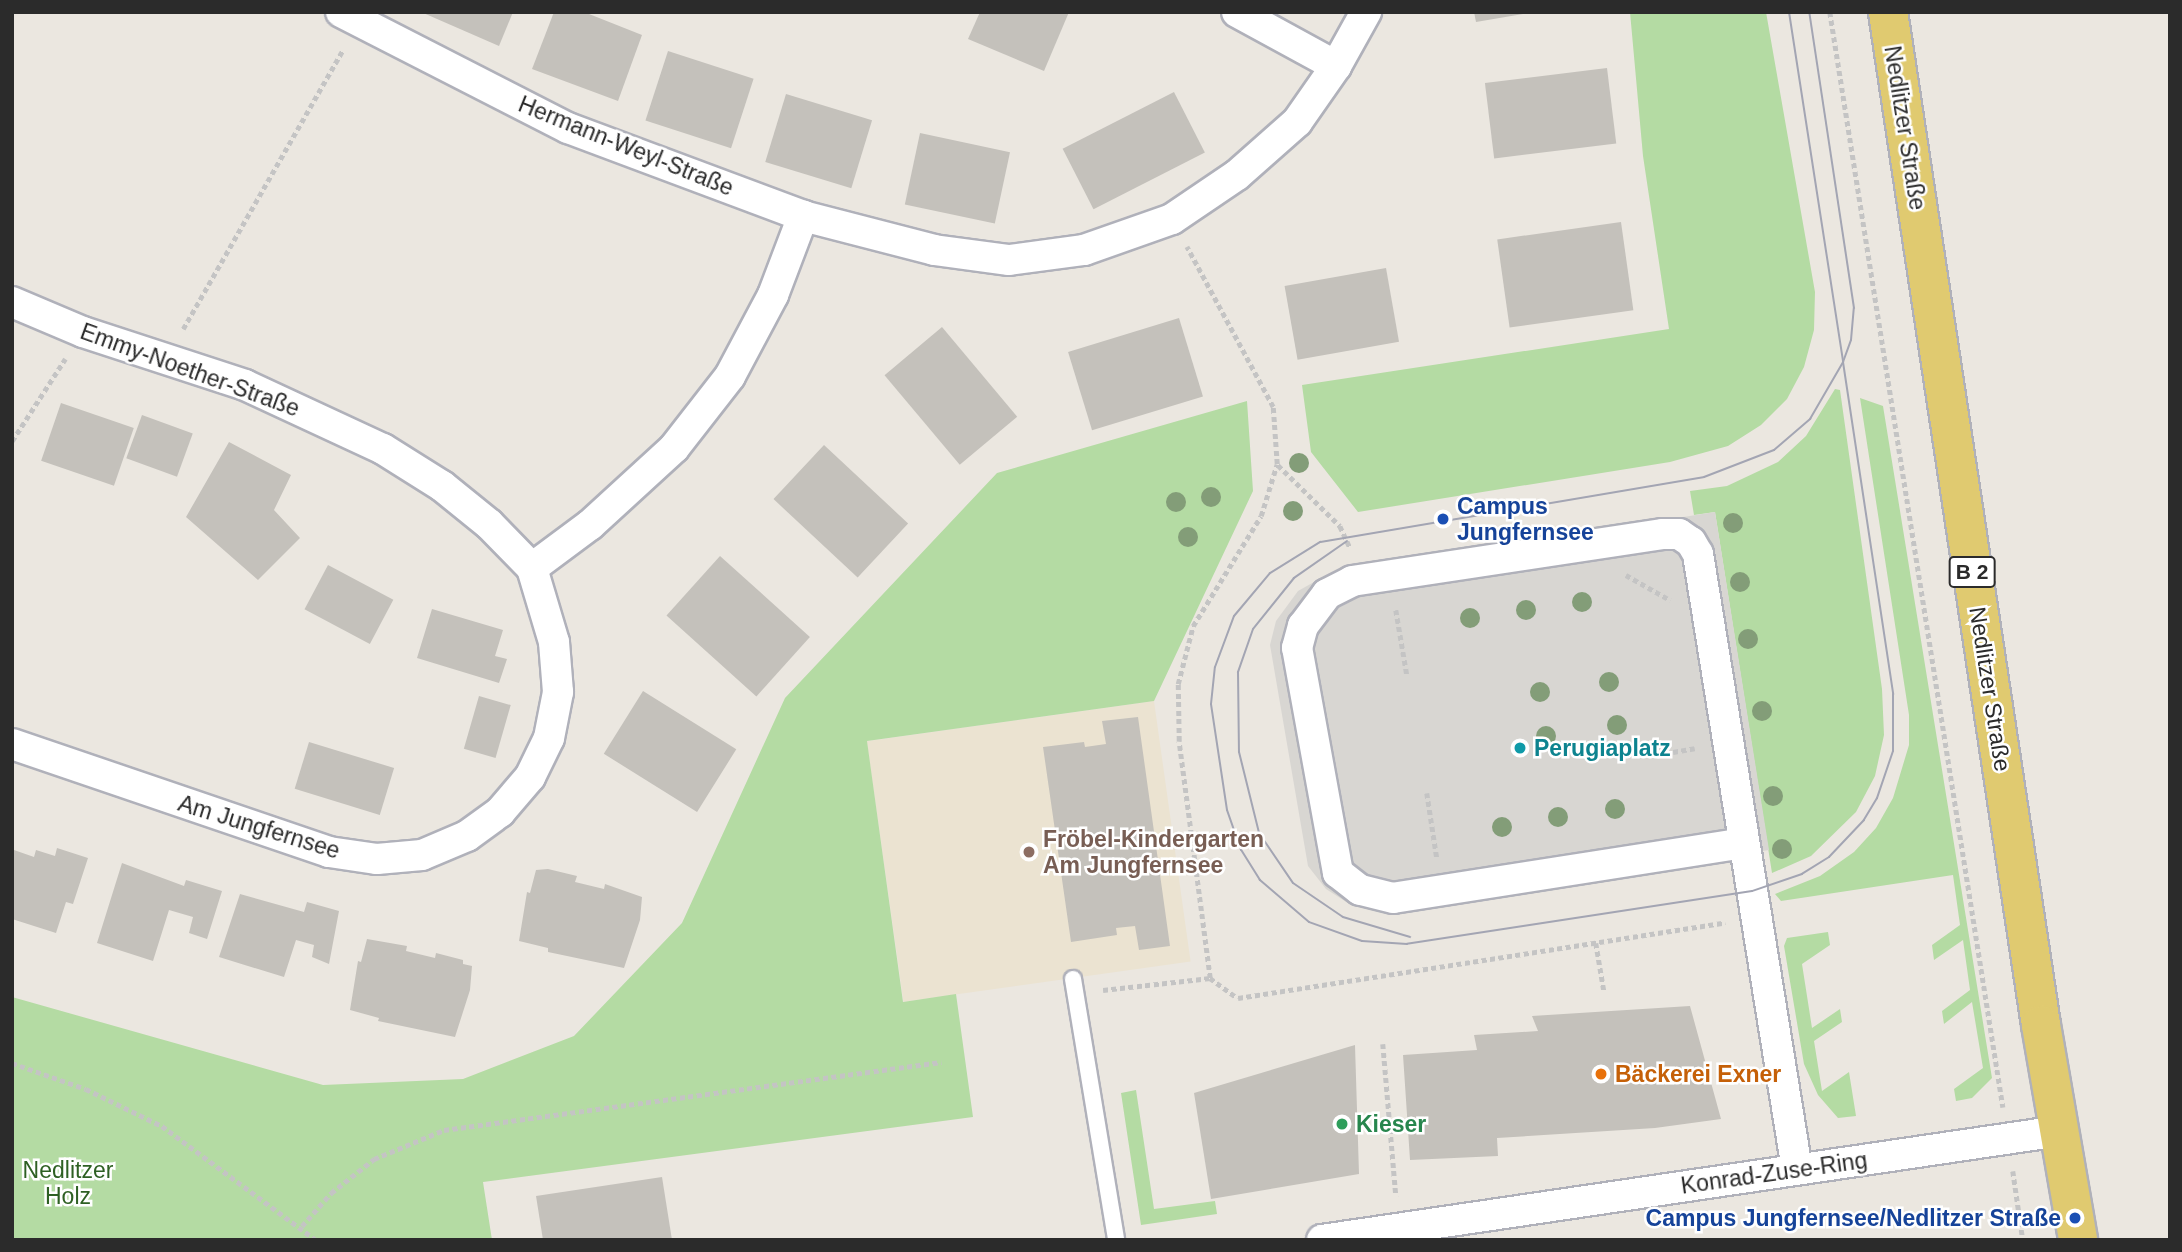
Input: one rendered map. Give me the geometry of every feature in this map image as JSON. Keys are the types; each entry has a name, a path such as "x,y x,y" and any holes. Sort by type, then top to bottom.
{"main road":[{"name":"Nedlitzer Straße","path":"1888,12 2059,1131 2078,1240"}],"street":[{"path":"1237,12 1336,66"},
{"name":"Hermann-Weyl-Straße","path":"350,18 568,128 803,216 934,250 1009,260 1084,250 1172,219 1237,175 1297,122 1336,66 1366,12"},
{"path":"532,568 590,525 674,448 722,387 773,295 803,216"},
{"name":"Emmy-Noether-Straße","path":"12,302 83,332 245,385 383,449 442,486 489,524 532,568"},
{"path":"1744,844 1393,898 1360,890 1338,873 1297,648 1315,607 1352,581 1614,541 1679,534 1698,554 1744,844 1742,920 1797,1169"},
{"name":"Am Jungfernsee","path":"12,744 329,852 377,859 422,855 467,836 500,812 530,777 549,737 558,692 554,642 532,568"},
{"name":"Konrad-Zuse-Ring","path":"1322,1240 2059,1131"}],"lane":[{"path":"1074,986 1116,1240"}],"path":[{"path":"1830,12 2023,1240"},
{"path":"166,358 350,18"},
{"path":"1172,219 1273,407 1277,464 1261,516 1194,626 1178,684 1179,741 1210,978"},
{"path":"12,441 83,332"},
{"path":"1277,464 1340,526 1353,555"},
{"path":"1614,541 1622,572 1675,606"},
{"path":"1698,734 1702,760"},
{"path":"1673,752 1700,747"},
{"path":"1726,909 1742,920"},
{"path":"1074,986 1210,978 1238,999 1742,920"},
{"path":"1596,943 1604,990"},
{"path":"1383,1044 1399,1228"},
{"path":"302,1226 331,1193 374,1159 444,1130 941,1062"},
{"path":"12,1063 86,1089 162,1126 302,1226 316,1240"}],"shaded area":[{"name":"Perugiaplatz","path":"1715,512 1769,850 1380,911 1351,905 1326,889 1308,866 1270,645 1276,621 1298,591 1330,573"},
{"name":"Fröbel-Kindergarten Am Jungfernsee","path":"1154,701 1191,961 903,1002 867,741"}],"green space":[{"path":"1630,12 1766,12 1815,292 1814,330 1804,367 1787,399 1761,425 1728,446 1670,462 1358,512 1311,452 1302,385 1669,329 1643,156"},
{"path":"1835,389 1840,390 1882,689 1884,735 1875,776 1856,812 1811,856 1772,873 1715,512 1694,515 1690,491 1727,486 1778,462 1806,436"},
{"path":"1860,398 1883,406 1992,1078 1972,1098 1956,1101 1954,1089 1983,1068 1972,1002 1944,1024 1942,1011 1970,990 1963,940 1934,960 1932,945 1960,925 1953,875 1781,901 1775,894 1820,876 1854,852 1876,828 1893,798 1909,745 1909,715"},
{"name":"Nedlitzer Holz","path":"1247,401 1253,491 1154,701 867,741 903,1002 956,994 973,1117 483,1182 492,1240 12,1240 12,997 323,1085 463,1079 574,1036 682,923 785,698 997,473"},
{"path":"1828,932 1830,945 1802,964 1812,1028 1840,1009 1842,1022 1814,1041 1822,1091 1849,1072 1856,1116 1838,1118 1818,1095 1804,1064 1784,946 1787,938"},
{"path":"1136,1090 1154,1209 1215,1201 1217,1214 1141,1225 1121,1093"}],"building":[{"path":"421,12 513,12 499,46"},
{"path":"554,12 584,12 642,35 618,101 532,69"},
{"path":"980,12 1069,12 1044,71 968,39"},
{"path":"1474,12 1523,12 1523,14 1476,22"},
{"path":"668,51 754,79 731,148 645,120"},
{"path":"1607,68 1616,143 1494,158 1485,83"},
{"path":"1174,92 1205,153 1093,209 1063,149"},
{"path":"786,94 872,120 851,188 765,162"},
{"path":"920,133 1010,152 995,224 905,204"},
{"path":"1621,222 1633,310 1510,328 1497,239"},
{"path":"1386,268 1399,342 1298,360 1285,286"},
{"path":"1179,318 1203,396 1092,430 1068,352"},
{"path":"942,327 1017,417 960,465 885,375"},
{"path":"61,403 134,428 114,486 41,461"},
{"path":"142,415 193,433 177,477 126,458"},
{"path":"229,442 291,475 274,510 300,538 258,580 186,517"},
{"path":"824,445 908,523 858,578 774,499"},
{"path":"720,556 810,637 756,696 666,615"},
{"path":"328,565 393,600 370,644 305,609"},
{"path":"432,609 503,630 495,656 507,659 499,683 417,658"},
{"path":"643,691 736,749 697,812 604,754"},
{"path":"479,696 511,705 496,758 464,749"},
{"path":"1138,717 1170,946 1139,950 1135,926 1116,928 1117,935 1071,942 1043,747 1084,742 1085,747 1106,744 1102,721"},
{"path":"309,742 394,768 380,815 295,789"},
{"path":"57,848 88,858 73,904 66,902 56,933 12,919 12,857 14,850 34,857 36,850 55,856"},
{"path":"122,863 184,886 186,880 222,891 207,939 189,933 193,917 169,910 153,961 97,943"},
{"path":"548,869 577,876 575,882 604,889 605,884 642,897 640,920 624,968 548,952 548,948 519,941 527,892 530,893 536,870"},
{"path":"240,894 304,912 307,902 339,911 329,964 312,957 314,945 296,940 284,977 219,957"},
{"path":"367,939 407,946 406,951 435,958 436,953 463,960 463,964 472,966 470,990 455,1037 378,1021 379,1018 350,1010 358,961 361,962"},
{"path":"1690,1006 1721,1119 1655,1128 1497,1138 1498,1156 1410,1160 1403,1055 1477,1050 1474,1035 1538,1031 1532,1016"},
{"path":"1355,1045 1359,1174 1211,1199 1194,1093"},
{"path":"662,1177 672,1240 543,1240 536,1196"}],"tram line":[{"path":"1789,12 1843,362 1893,694 1893,751 1877,798 1864,820 1829,857 1802,874 1752,891 1407,944 1362,941 1309,922 1260,880 1241,850 1227,810 1211,704 1215,667 1234,616 1270,573 1320,542 1704,477 1774,450 1810,419 1843,362 1851,340 1854,308 1809,12"},
{"path":"1347,541 1294,578 1253,629 1238,672 1239,752 1259,833 1293,883 1343,917 1410,937"}],"place":[{"name":"Campus Jungfernsee","path":"1443,519"},
{"name":"Perugiaplatz","path":"1520,748"},
{"name":"Fröbel-Kindergarten Am Jungfernsee","path":"1029,852"},
{"name":"Bäckerei Exner","path":"1601,1074"},
{"name":"Kieser","path":"1342,1124"},
{"name":"Campus Jungfernsee/Nedlitzer Straße","path":"2075,1218"}]}
